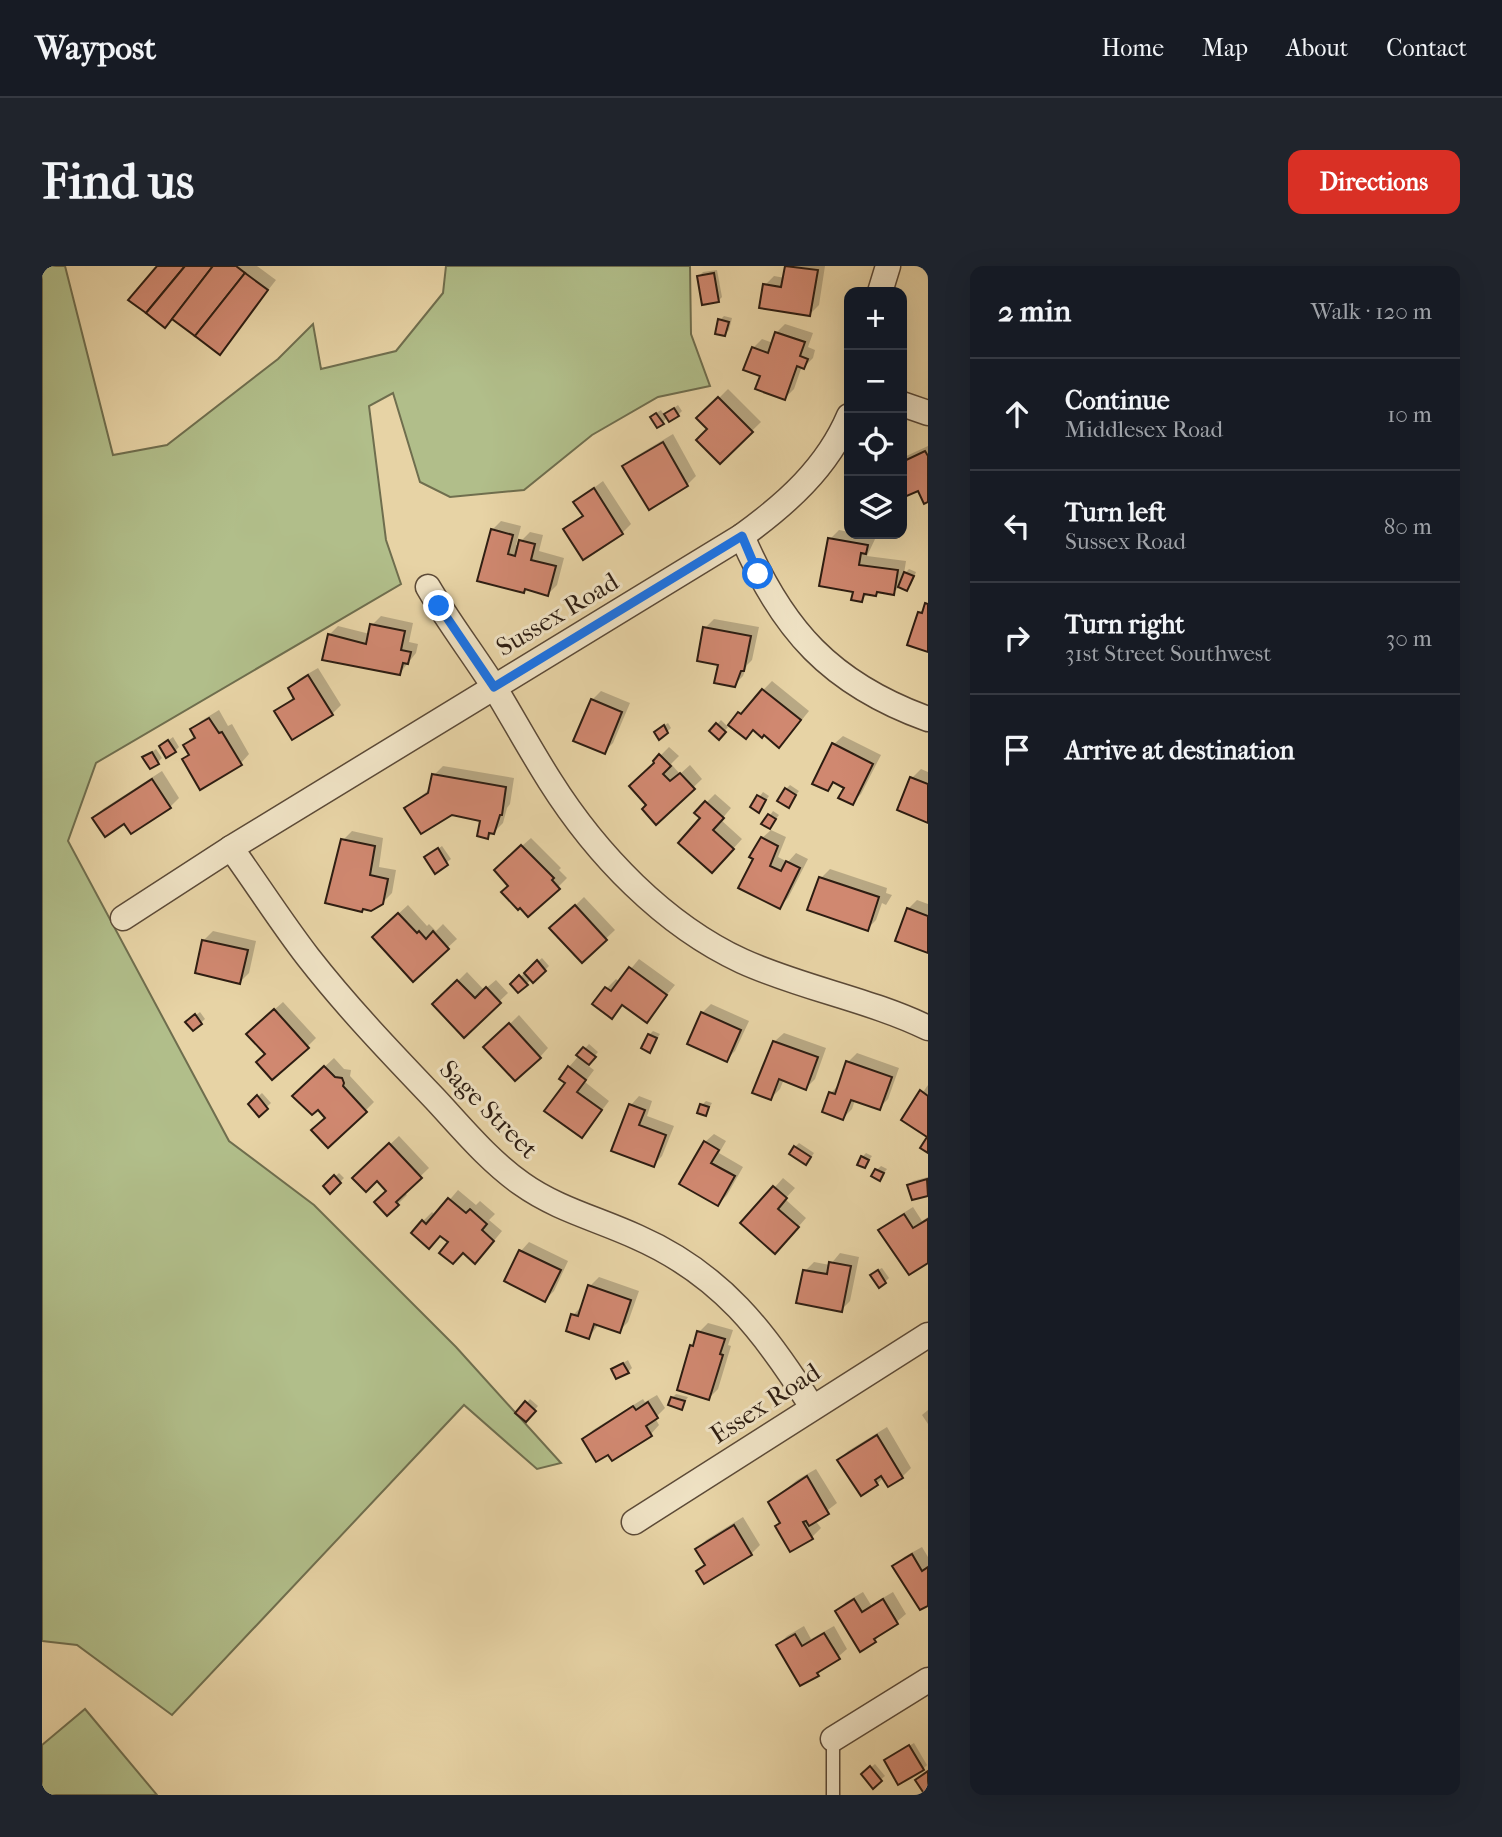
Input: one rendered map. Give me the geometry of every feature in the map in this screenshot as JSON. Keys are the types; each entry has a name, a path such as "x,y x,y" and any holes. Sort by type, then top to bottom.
{"street":[{"path":"882,287 888,266"},
{"path":"907,406 928,413"},
{"name":"Sussex Road","path":"123,918 232,848 742,536 781,508 808,480 831,450 844,425"},
{"path":"742,536 780,610 806,643 837,671 872,696 928,719"},
{"path":"428,587 494,687 551,783 585,829 622,872 663,911 705,941 742,961 928,1028"},
{"name":"Sage Street","path":"232,848 307,956 361,1021 493,1161 552,1203 638,1237 680,1259 718,1286 751,1319 780,1356 812,1407"},
{"name":"Essex Road","path":"634,1522 928,1335"},
{"path":"833,1739 928,1680"}],"lane":[{"path":"833,1739 833,1795"}],"green space":[{"path":"42,266 65,266 113,455 167,445 278,359 313,324 321,369 396,351 443,293 446,266 690,266 691,334 710,386 658,397 592,435 524,490 450,497 420,482 393,393 369,406 386,540 401,584 96,763 68,841 229,1141 314,1205 456,1347 561,1463 537,1469 464,1405 172,1715 77,1645 42,1641"},
{"path":"85,1709 157,1795 42,1795 42,1745"}],"building":[{"path":"157,266 185,266 146,313 128,300"},
{"path":"185,266 213,266 165,328 146,313"},
{"path":"213,266 236,266 245,273 195,336 172,319"},
{"path":"785,266 818,270 810,316 759,308 763,284 781,287"},
{"path":"245,273 268,290 220,355 195,336"},
{"path":"714,273 719,302 702,305 697,276"},
{"path":"718,319 729,322 725,336 715,334"},
{"path":"775,332 805,342 800,356 808,359 804,369 797,366 785,400 755,389 760,376 743,370 752,347 768,353"},
{"path":"718,397 753,432 720,464 696,440 707,429 696,418"},
{"path":"674,408 679,416 669,422 664,414"},
{"path":"656,413 664,424 657,428 650,417"},
{"path":"663,442 688,486 649,510 622,466"},
{"path":"925,451 928,456 928,502 924,504 918,491 907,496 907,460"},
{"path":"594,488 623,534 583,560 563,529 583,516 573,502"},
{"path":"491,529 513,535 508,554 515,556 519,540 535,544 531,560 556,566 548,596 477,581"},
{"path":"828,538 868,545 866,554 861,553 859,565 898,570 894,595 877,592 876,596 864,594 862,602 851,600 853,592 819,586"},
{"path":"904,572 914,576 907,591 898,587"},
{"path":"925,603 928,604 928,652 907,645 918,612 922,613"},
{"path":"370,624 405,631 401,650 411,652 408,664 403,663 400,675 322,660 328,634 366,644"},
{"path":"703,627 751,636 744,671 741,671 735,687 714,683 718,665 697,661"},
{"path":"308,675 333,715 292,740 274,711 294,699 288,688"},
{"path":"762,689 801,720 779,748 764,735 762,738 753,730 746,739 728,725"},
{"path":"591,699 622,712 605,754 573,741"},
{"path":"209,718 219,733 222,732 242,765 200,790 182,759 189,755 183,745 195,738 190,729"},
{"path":"716,723 726,732 719,740 709,731"},
{"path":"664,725 668,733 659,740 654,732"},
{"path":"168,740 176,752 166,758 159,746"},
{"path":"832,743 873,764 853,805 838,798 844,788 833,782 828,791 812,784"},
{"path":"152,752 159,764 150,769 142,757"},
{"path":"659,754 671,766 663,774 670,781 680,773 695,789 656,825 642,809 646,805 629,786 654,763"},
{"path":"432,774 506,787 502,815 494,834 489,833 488,839 477,836 480,821 452,815 421,834 404,808 428,793"},
{"path":"910,777 928,784 928,823 897,810"},
{"path":"152,779 171,808 131,834 124,824 105,837 92,818"},
{"path":"785,788 796,795 789,808 777,801"},
{"path":"757,795 766,800 759,813 750,807"},
{"path":"705,801 724,818 713,830 734,849 712,873 678,843 700,818 694,813"},
{"path":"768,814 776,819 770,829 761,824"},
{"path":"761,837 778,846 770,866 781,871 786,861 800,868 780,909 738,888 753,859 749,857"},
{"path":"341,839 375,846 370,875 388,879 383,904 371,911 363,909 362,912 325,903"},
{"path":"521,845 554,878 552,880 560,889 528,917 501,892 508,886 494,870"},
{"path":"438,848 448,865 435,874 424,857"},
{"path":"819,877 879,897 868,931 807,910"},
{"path":"575,905 607,940 582,963 549,928"},
{"path":"907,908 928,916 928,953 895,941"},
{"path":"398,913 426,939 433,931 449,949 413,982 372,937"},
{"path":"202,940 248,950 240,984 195,973"},
{"path":"537,960 546,971 533,983 524,973"},
{"path":"629,967 667,995 647,1023 622,1005 612,1019 592,1004 605,987 611,991"},
{"path":"519,975 528,985 518,993 510,984"},
{"path":"457,980 475,998 486,987 501,1003 464,1038 432,1004"},
{"path":"274,1009 309,1048 272,1080 256,1062 265,1054 246,1034"},
{"path":"701,1012 741,1030 727,1062 687,1044"},
{"path":"195,1014 202,1024 193,1031 185,1022"},
{"path":"509,1023 541,1058 515,1081 483,1047"},
{"path":"648,1034 657,1038 650,1053 641,1048"},
{"path":"773,1041 818,1057 806,1090 779,1079 771,1100 752,1093"},
{"path":"583,1047 596,1057 589,1065 576,1055"},
{"path":"846,1061 892,1077 880,1110 851,1100 843,1120 822,1112 829,1092 835,1094"},
{"path":"324,1066 335,1077 342,1078 343,1086 367,1112 328,1148 311,1130 325,1118 318,1110 312,1115 292,1096"},
{"path":"568,1066 586,1080 577,1092 602,1110 582,1138 544,1111 565,1083 559,1079"},
{"path":"920,1090 928,1096 928,1153 920,1148 927,1137 901,1120"},
{"path":"257,1095 268,1109 259,1117 248,1104"},
{"path":"629,1104 645,1110 639,1125 666,1135 654,1167 611,1151"},
{"path":"700,1104 709,1107 706,1116 697,1113"},
{"path":"704,1141 719,1150 711,1163 735,1176 718,1206 679,1184"},
{"path":"389,1143 422,1178 396,1202 399,1205 387,1216 374,1202 386,1191 377,1181 366,1192 352,1178"},
{"path":"794,1146 811,1157 806,1165 789,1154"},
{"path":"861,1156 869,1160 865,1168 857,1165"},
{"path":"875,1169 884,1173 880,1181 871,1176"},
{"path":"334,1175 341,1183 330,1194 323,1186"},
{"path":"927,1179 928,1196 912,1200 907,1185"},
{"path":"773,1186 787,1198 778,1209 799,1227 775,1254 740,1223"},
{"path":"448,1198 466,1213 470,1209 487,1224 482,1230 494,1241 475,1264 463,1253 453,1264 439,1253 448,1242 440,1236 429,1249 411,1233 422,1220 426,1224"},
{"path":"904,1214 913,1228 928,1219 928,1263 909,1275 878,1230"},
{"path":"519,1250 561,1270 545,1302 504,1281"},
{"path":"829,1262 851,1266 842,1312 796,1303 803,1270 827,1274"},
{"path":"878,1270 886,1283 879,1288 870,1275"},
{"path":"588,1285 631,1300 620,1333 594,1324 589,1339 566,1331 571,1314 578,1316"},
{"path":"697,1331 725,1339 720,1354 723,1355 709,1400 677,1390 690,1345 693,1346"},
{"path":"623,1363 629,1373 616,1379 611,1369"},
{"path":"671,1397 685,1401 682,1410 668,1405"},
{"path":"525,1401 536,1411 526,1422 515,1413"},
{"path":"648,1402 658,1418 646,1426 652,1436 612,1461 608,1455 596,1462 582,1439 633,1406 636,1410"},
{"path":"877,1435 903,1478 888,1487 881,1476 875,1480 878,1485 861,1496 837,1460"},
{"path":"807,1476 829,1514 809,1526 806,1521 803,1522 813,1539 790,1552 775,1526 780,1523 768,1502"},
{"path":"734,1525 752,1555 704,1584 696,1571 705,1565 695,1549"},
{"path":"912,1554 922,1571 928,1567 928,1606 920,1610 892,1566"},
{"path":"854,1599 862,1612 883,1599 898,1624 874,1639 876,1642 860,1652 835,1611"},
{"path":"824,1633 840,1659 817,1673 819,1676 800,1686 776,1645 795,1634 802,1646"},
{"path":"909,1745 924,1770 898,1785 884,1760"},
{"path":"870,1766 882,1781 873,1789 861,1774"},
{"path":"928,1771 928,1795 925,1795 915,1780"}],"route":[{"path":"439,606 494,687 742,536 758,574"}]}
